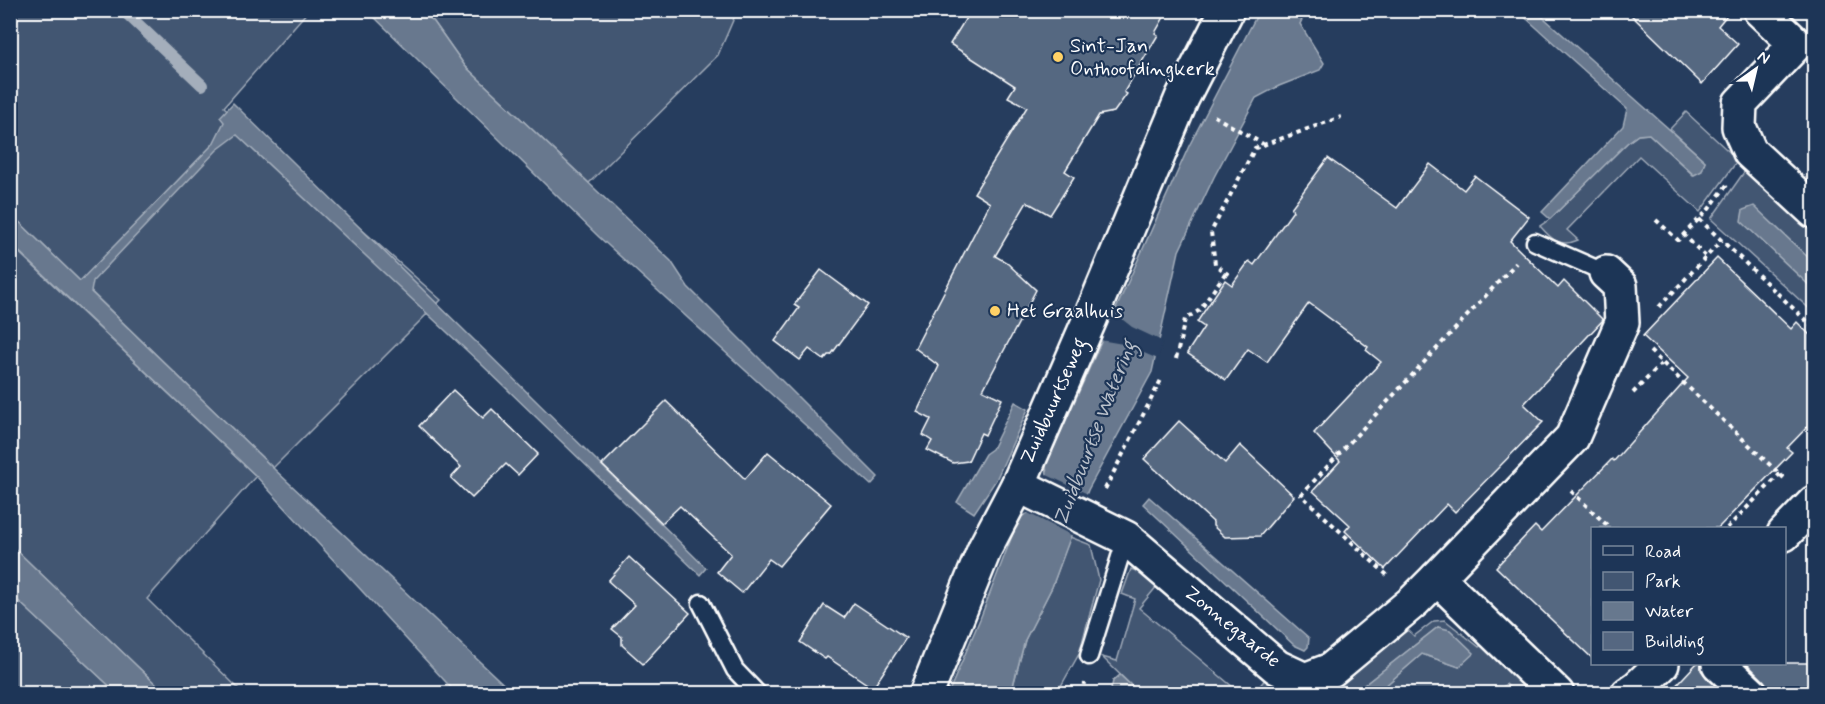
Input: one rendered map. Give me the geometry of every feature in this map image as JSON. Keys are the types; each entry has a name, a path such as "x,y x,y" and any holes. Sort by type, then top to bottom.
{"street":[{"name":"Zuidbuurtseweg","path":"926,693 985,548 1025,489 1090,320 1182,98 1227,10"},
{"path":"1761,10 1805,48 1740,103 1739,127 1750,152 1815,211"},
{"name":"Zonnegaarde","path":"1025,489 1126,538 1277,667 1305,680 1331,670 1414,601 1572,438 1629,330 1620,286 1606,273"},
{"path":"1786,533 1814,504"},
{"path":"1437,578 1557,693"},
{"path":"1628,693 1638,687 1660,665"},
{"path":"1721,665 1751,693"}],"lane":[{"path":"1535,242 1606,273"},
{"path":"1089,656 1126,538"},
{"path":"701,603 735,670 758,693"}],"path":[{"path":"1204,111 1263,144"},
{"path":"1176,359 1185,319 1200,310 1227,273 1215,264 1211,231 1255,148 1341,117"},
{"path":"1656,220 1678,240 1709,209 1750,152"},
{"path":"1699,219 1815,328"},
{"path":"1683,234 1706,257"},
{"path":"1722,240 1645,321 1629,330 1814,504"},
{"path":"1414,601 1301,495 1535,242"},
{"path":"1114,472 1161,380"},
{"path":"1545,465 1609,527"},
{"path":"1728,527 1780,474"}],"green space":[{"path":"10,11 308,11 224,107 441,300 273,468 11,214"},
{"path":"423,11 737,11 718,55 589,183 465,66 434,22"},
{"path":"1686,112 1738,160 1700,212 1639,156 1567,230 1578,240 1561,243 1548,235 1540,226 1638,135 1649,134 1693,175 1705,161 1670,129"},
{"path":"1747,168 1814,231 1814,313 1711,219"},
{"path":"10,244 256,476 147,599 243,693 165,693 11,545"},
{"path":"1070,537 1091,545 1099,580 1079,654 1057,693 1011,694 1025,640 1052,587"},
{"path":"1131,569 1142,573 1158,585 1139,608 1240,693 1139,693 1102,657 1117,661 1135,599 1122,594"},
{"path":"11,594 117,693 11,693"},
{"path":"1445,620 1479,647 1486,640 1542,693 1516,693 1506,684 1497,693 1377,693 1422,654 1459,667 1438,627 1354,693 1317,694 1330,687 1405,627 1414,636 1434,621"},
{"path":"1267,677 1282,689 1294,693 1253,694"}],"water":[{"path":"368,11 423,11 434,22 465,66 671,261 688,287 878,477 871,485 599,237"},
{"name":"Zuidbuurtse Watering","path":"1259,11 1306,11 1300,24 1324,63 1320,70 1256,98 1214,177 1179,251 1152,372 1088,490 1052,587 1025,640 1011,693 948,694 1019,518 1028,513 1047,475 1046,465 1189,146"},
{"path":"1518,11 1536,11 1705,161 1702,171 1694,175 1649,134 1638,135 1627,143 1550,219 1542,212 1623,126 1627,109"},
{"path":"233,103 706,568 700,575 480,363 237,135 217,150 93,281 91,292 273,468 513,693 456,693 256,476 11,244 11,214 80,281 213,144 224,122 220,117"},
{"path":"1754,206 1814,263 1814,290 1741,221 1743,210"},
{"path":"1015,402 1028,409 996,480 974,513 957,502 985,454 992,449"},
{"path":"1149,497 1309,638 1308,647 1305,650 1294,645 1143,504"},
{"path":"11,545 165,693 117,693 11,594"},
{"path":"1438,627 1450,630 1474,653 1459,667 1422,654 1377,693 1354,693"},
{"path":"1120,675 1139,693 1115,693 1111,690 1113,681"}],"pier":[{"path":"1113,312 1132,327 1162,341 1158,359 1123,344 1100,340"},
{"path":"1044,470 1047,475 1090,495 1073,536 1028,513 1022,515"}],"building":[{"path":"971,10 1168,10 1155,33 1158,35 1124,92 1127,94 1114,112 1099,115 1065,171 1074,177 1050,215 1027,202 995,256 1006,262 1036,290 983,390 1002,399 985,435 981,433 968,461 953,463 927,450 932,441 923,435 931,419 917,412 939,366 915,348 990,203 974,193 1027,107 1008,97 1015,86 950,44"},
{"path":"1626,10 1731,10 1718,26 1738,44 1702,84"},
{"path":"1328,158 1397,208 1430,164 1464,190 1475,176 1529,217 1510,241 1558,288 1564,281 1603,320 1524,404 1543,422 1455,512 1447,504 1385,569 1345,531 1350,525 1313,491 1340,461 1314,433 1381,362 1366,350 1368,347 1309,303 1267,362 1248,349 1226,380 1187,353 1204,327 1197,322 1225,280 1232,285 1249,261 1254,265 1293,211 1291,208"},
{"path":"1717,258 1791,329 1797,322 1815,340 1815,419 1787,448 1792,452 1719,527 1591,527 1591,657 1496,567 1535,526 1541,532 1612,459 1614,461 1688,378 1643,336"},
{"path":"821,270 868,305 831,355 824,360 809,349 800,360 775,341 799,308 794,305"},
{"path":"453,390 483,418 492,409 538,454 518,475 506,464 472,498 451,478 461,467 419,426"},
{"path":"666,401 745,479 768,452 831,504 779,566 769,559 742,593 717,572 731,554 680,506 662,523 602,465"},
{"path":"1179,421 1225,463 1240,445 1294,496 1260,536 1225,537 1213,526 1213,522 1144,459"},
{"path":"629,557 690,613 643,664 622,645 622,637 612,629 635,605 608,581"},
{"path":"854,603 906,638 873,688 800,642 824,605 844,618"},
{"path":"1815,663 1815,693 1769,693 1769,688 1748,665"},
{"path":"1695,665 1701,665 1701,670 1706,677 1723,693 1669,693"}],"waterway":[{"path":"123,10 202,85"}],"place":[{"name":"Sint-Jan Onthoofdingkerk","path":"1058,57"},
{"name":"Het Graalhuis","path":"995,311"}]}
